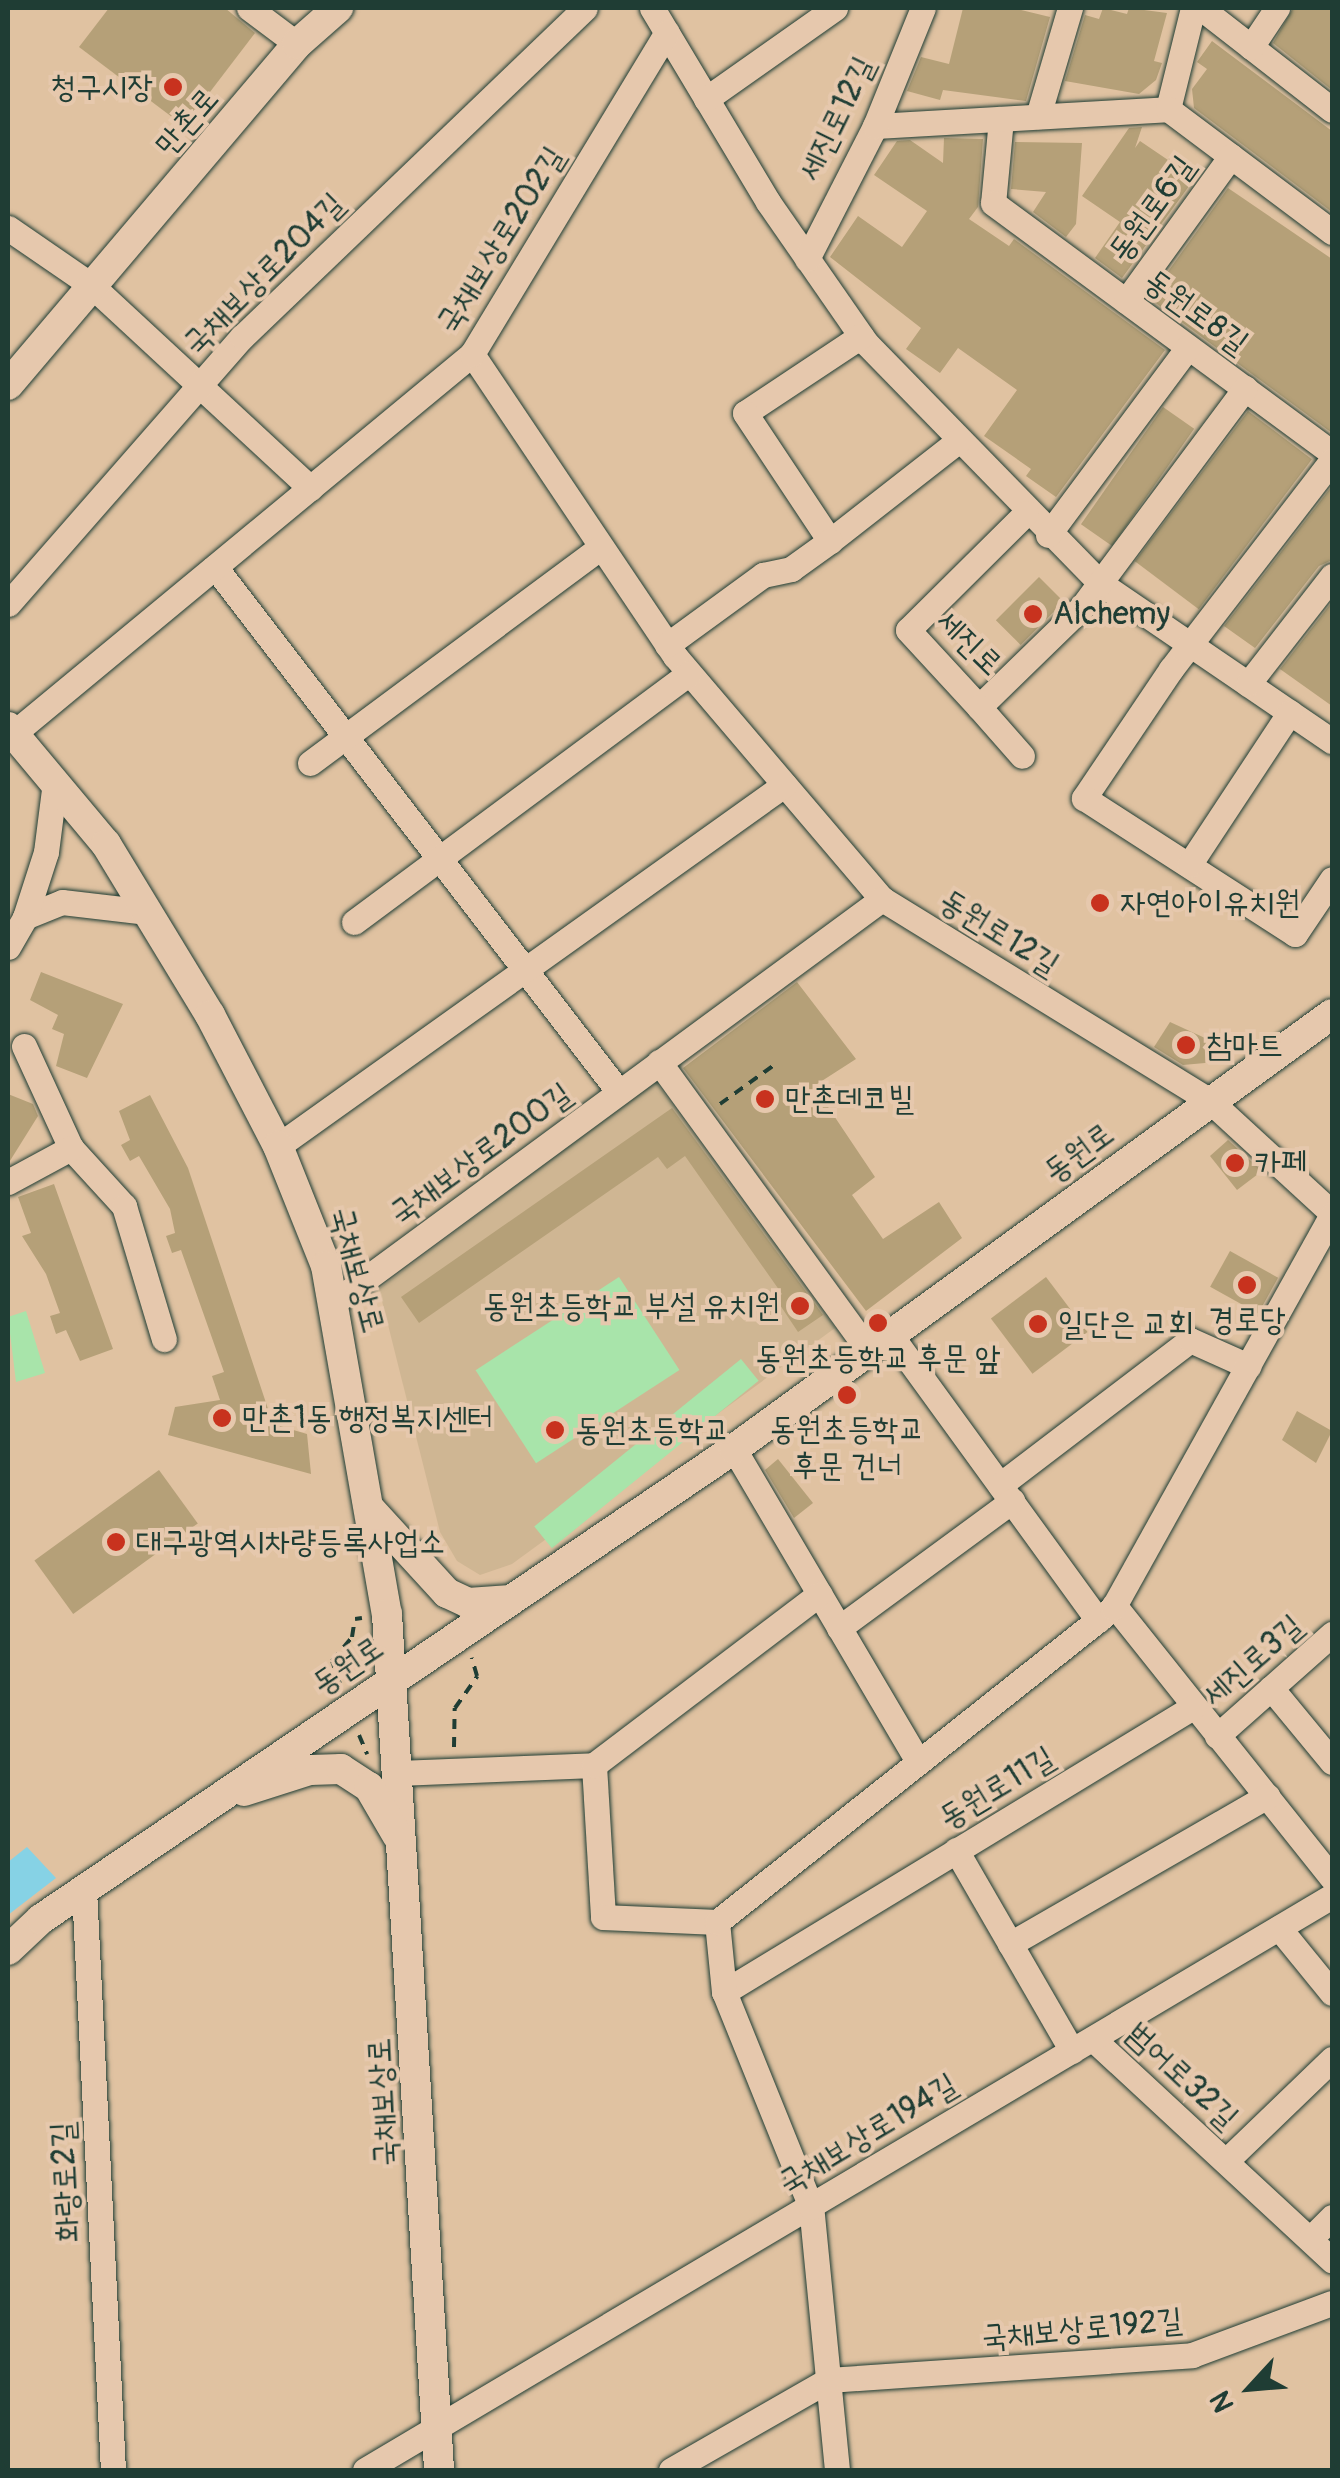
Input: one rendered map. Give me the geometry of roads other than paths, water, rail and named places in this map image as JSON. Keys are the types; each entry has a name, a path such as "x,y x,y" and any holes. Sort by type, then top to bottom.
{"main road":[{"name":"만촌로","path":"8,386 297,44 338,8"},
{"name":"국채보상로","path":"11,730 106,844 147,912 278,1146 309,1218 333,1302 369,1508 392,1678 438,2470"},
{"name":"동원로","path":"8,1950 84,1890 212,1801 734,1449 1332,1014"},
{"path":"369,1508 447,1592 468,1603 519,1597"},
{"path":"212,1801 310,1770 340,1769 369,1788 402,1842"}],"street":[{"path":"250,8 297,44"},
{"name":"국채보상로204길","path":"8,604 199,384 584,8"},
{"path":"652,8 807,259 861,336 958,442 1048,536 1100,583 1332,741"},
{"path":"706,99 835,8"},
{"name":"세진로12길","path":"807,259 875,126 923,8"},
{"path":"1038,116 1070,8"},
{"name":"동원로6길","path":"1168,109 1193,8"},
{"path":"1201,8 1332,110"},
{"path":"1251,47 1277,8"},
{"name":"국채보상로202길","path":"11,730 472,354 667,32"},
{"name":"동원로6길","path":"875,126 1168,109 1332,232"},
{"name":"동원로8길","path":"1001,118 993,203 1332,456"},
{"name":"동원로6길","path":"1126,301 1231,156"},
{"path":"8,228 91,285 310,488"},
{"path":"830,540 745,413 861,336"},
{"path":"1048,536 1188,347"},
{"name":"동원로12길","path":"472,354 689,673 882,898 1210,1101"},
{"name":"세진로","path":"1026,513 908,630 980,707 1100,583 1245,388"},
{"path":"668,645 763,575 791,569 958,442"},
{"path":"1332,456 1084,798 1295,934 1332,879"},
{"path":"310,763 602,547"},
{"path":"215,567 350,737"},
{"path":"1248,684 1332,576"},
{"path":"354,922 689,673"},
{"path":"980,707 1022,756"},
{"path":"1189,865 1290,712"},
{"name":"국채보상로200길","path":"350,737 619,1092"},
{"path":"8,947 25,917 46,852 55,782"},
{"path":"278,1146 784,785"},
{"name":"국채보상로200길","path":"333,1302 882,898"},
{"path":"25,917 62,902 147,912"},
{"path":"24,1046 71,1148 124,1206 164,1339"},
{"path":"659,1062 879,1342 1106,1612 1193,1707 1332,1878"},
{"name":"동원로11길","path":"717,1922 1106,1612 1332,1214 1210,1101"},
{"path":"8,1182 71,1148"},
{"path":"839,1628 1190,1340 1248,1366"},
{"path":"734,1449 918,1762"},
{"path":"398,1773 594,1765 819,1594"},
{"name":"세진로3길","path":"1217,1736 1332,1634"},
{"path":"1271,1688 1327,1745"},
{"name":"동원로11길","path":"724,1992 1193,1707"},
{"path":"594,1765 604,1917 717,1922 724,1992 811,2206 836,2470"},
{"path":"1010,1944 1266,1796"},
{"name":"범어로32길","path":"956,1850 1010,1944 1082,2045 1226,2161 1332,2260"},
{"name":"화랑로2길","path":"84,1890 113,2470"},
{"name":"국채보상로194길","path":"436,2426 1332,1896"},
{"path":"1279,1928 1332,1993"},
{"name":"범어로32길","path":"1226,2161 1332,2059"},
{"path":"1310,2239 1332,2217"},
{"name":"국채보상로192길","path":"828,2380 1192,2356 1332,2303"},
{"path":"672,2470 828,2380"},
{"path":"365,2470 436,2426"}],"water":[{"path":"27,1847 56,1878 8,1915 8,1862"}],"place":[{"name":"청구시장","path":"173,87"},
{"name":"Alchemy","path":"1033,614"},
{"name":"자연아이유치원","path":"1100,903"},
{"name":"참마트","path":"1186,1045"},
{"name":"만촌데코빌","path":"765,1099"},
{"name":"카페","path":"1235,1163"},
{"name":"경로당","path":"1247,1285"},
{"name":"동원초등학교 부설 유치원","path":"800,1306"},
{"name":"동원초등학교 후문 앞","path":"878,1323"},
{"name":"일단은 교회","path":"1038,1324"},
{"name":"동원초등학교 후문 건너","path":"847,1395"},
{"name":"만촌1동 행정복지센터","path":"222,1418"},
{"name":"동원초등학교","path":"555,1430"},
{"name":"대구광역시차량등록사업소","path":"116,1542"}]}
